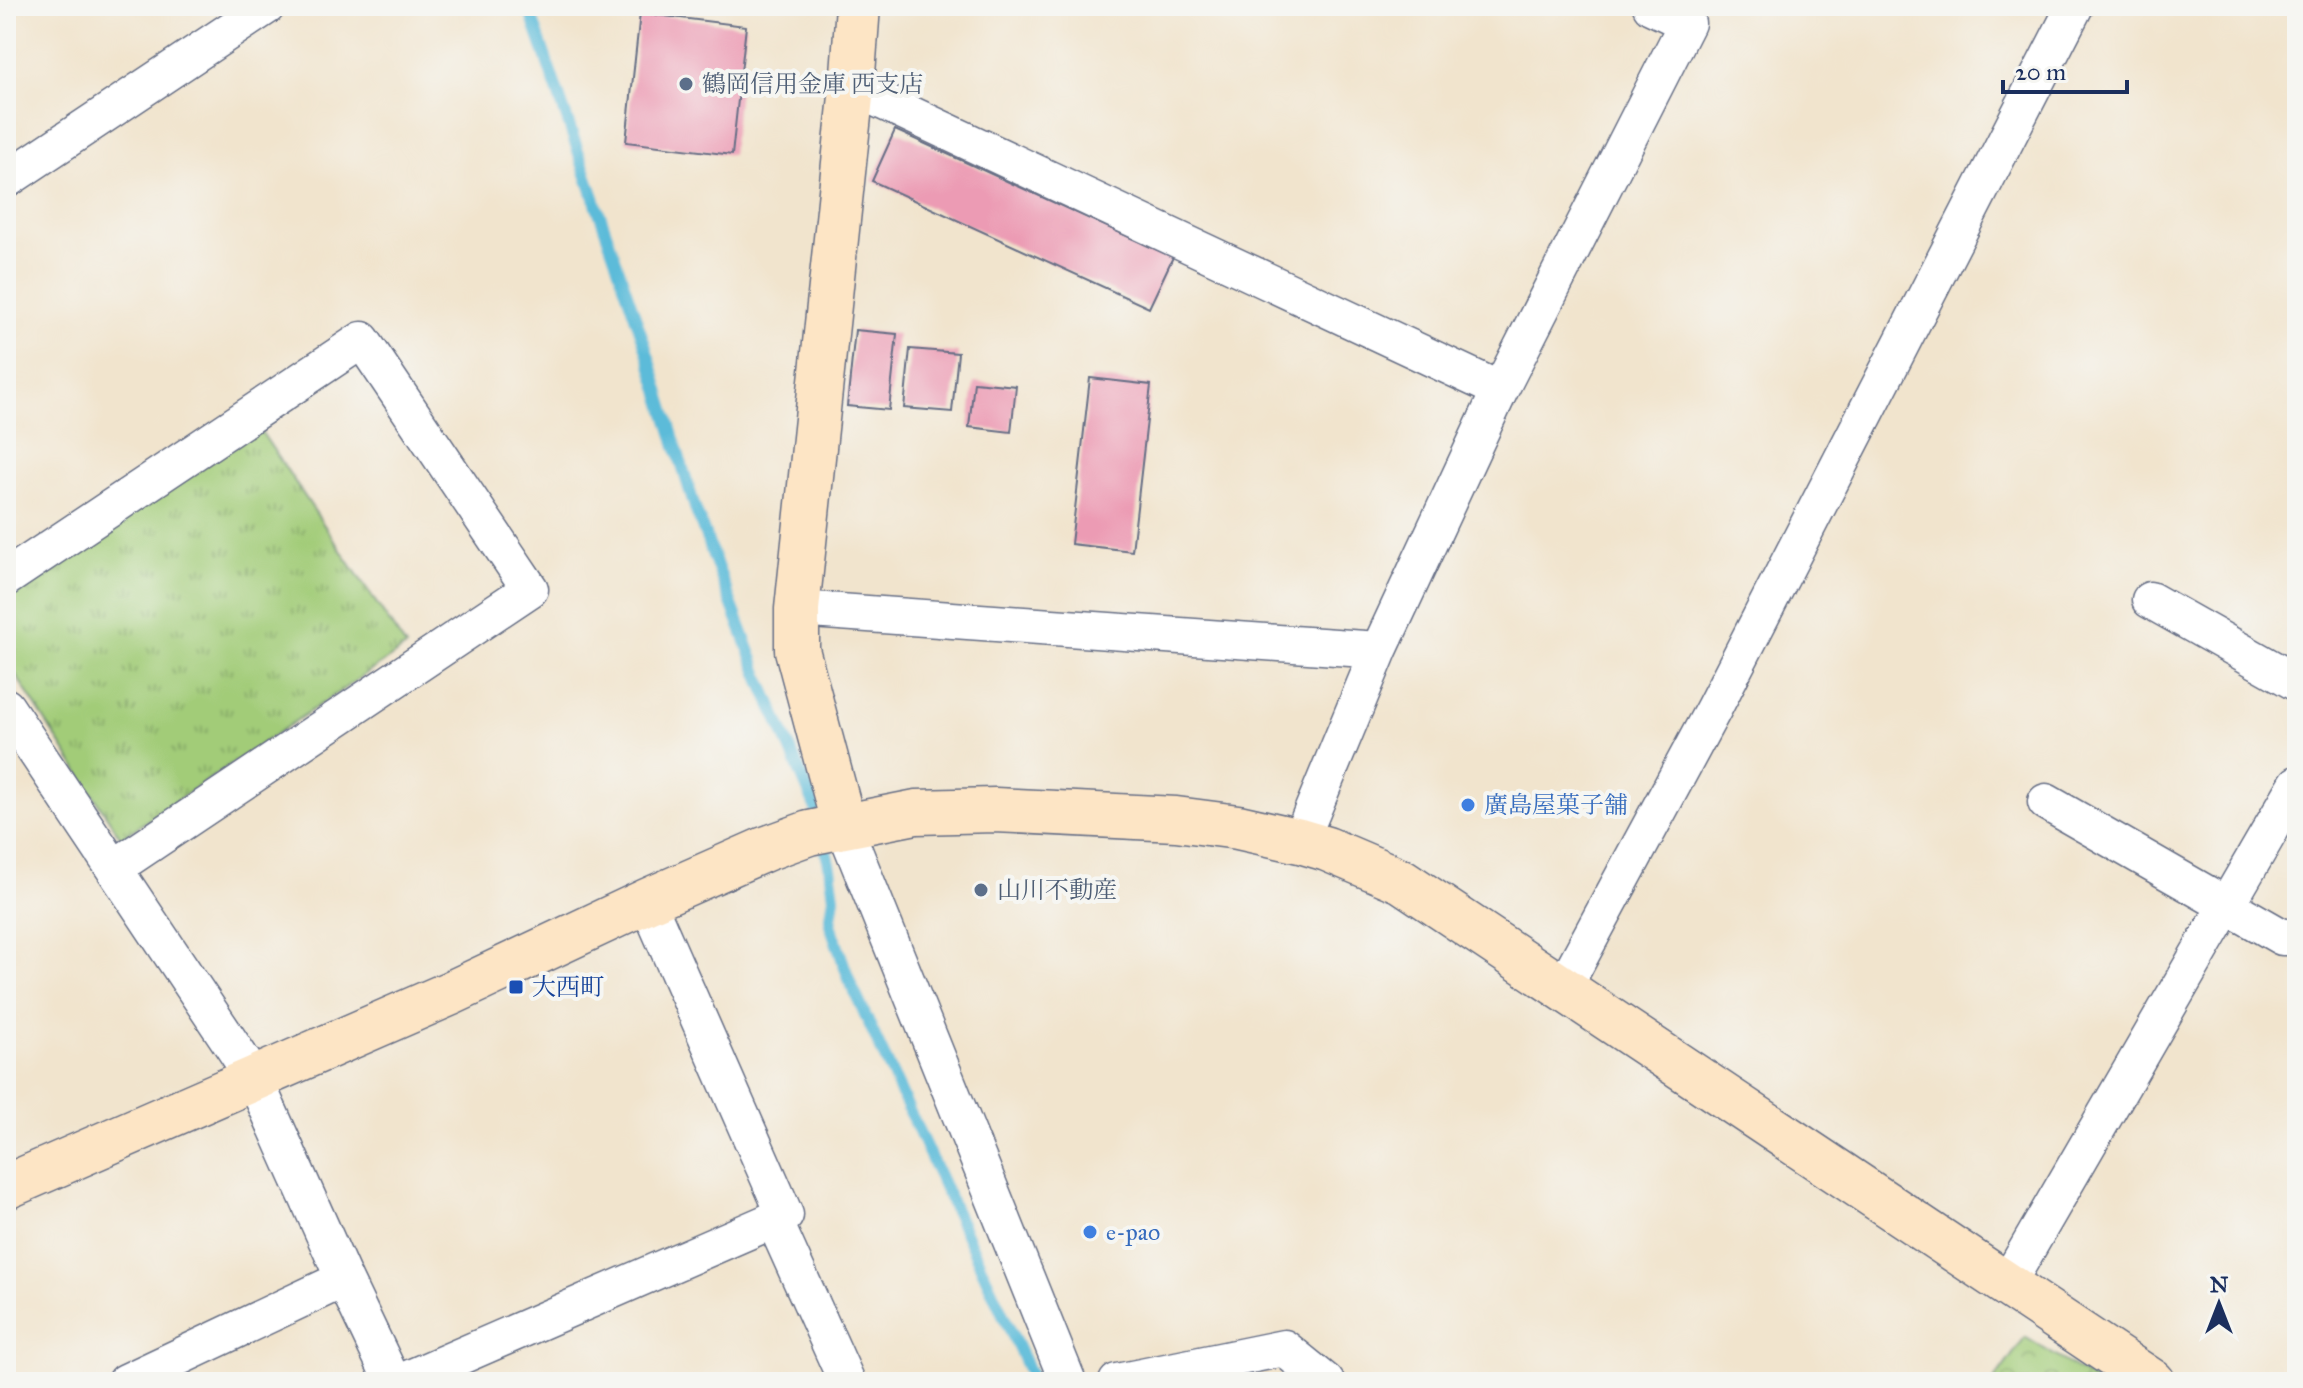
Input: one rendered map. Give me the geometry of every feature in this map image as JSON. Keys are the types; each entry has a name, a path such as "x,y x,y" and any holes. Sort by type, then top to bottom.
{"street":[{"path":"6,180 267,6"},
{"path":"858,6 797,609 797,650 844,826 1068,1382"},
{"path":"1300,841 1379,650 1500,390 1687,23 1651,6"},
{"path":"1563,988 1722,694 2075,6"},
{"path":"852,87 1500,390"},
{"path":"6,578 362,340 530,589 114,868"},
{"path":"2150,600 2297,683"},
{"path":"797,609 1379,650"},
{"path":"6,707 254,1078 393,1382"},
{"path":"2007,1284 2297,784"},
{"path":"2046,802 2282,937 2297,937"},
{"path":"6,1187 451,993 647,901 809,833 916,812 995,810 1176,819 1238,827 1300,841 1402,881 2153,1382"},
{"path":"401,1382 785,1215 647,901"},
{"path":"774,1220 847,1382"},
{"path":"126,1382 344,1279"},
{"path":"1117,1382 1284,1348 1326,1382"}],"green space":[{"path":"260,430 406,647 121,838 6,660 6,596"},
{"path":"2025,1337 2098,1382 1993,1382"}],"building":[{"name":"鶴岡信用金庫 西支店","path":"640,13 746,26 732,155 626,142"},
{"path":"895,130 1173,257 1149,308 872,181"},
{"path":"855,330 897,334 889,410 847,406"},
{"path":"910,349 958,353 952,412 904,408"},
{"path":"1090,378 1151,385 1132,551 1071,544"},
{"path":"974,382 1016,386 1011,432 969,427"}],"waterway":[{"path":"528,6 645,345 696,511 761,681 816,809 834,897 830,924 850,982 1034,1382"}],"place":[{"name":"鶴岡信用金庫 西支店","path":"686,84"},
{"name":"廣島屋菓子舗","path":"1468,805"},
{"name":"山川不動産","path":"981,890"},
{"name":"大西町","path":"516,987"},
{"name":"e-pao","path":"1090,1232"}]}
